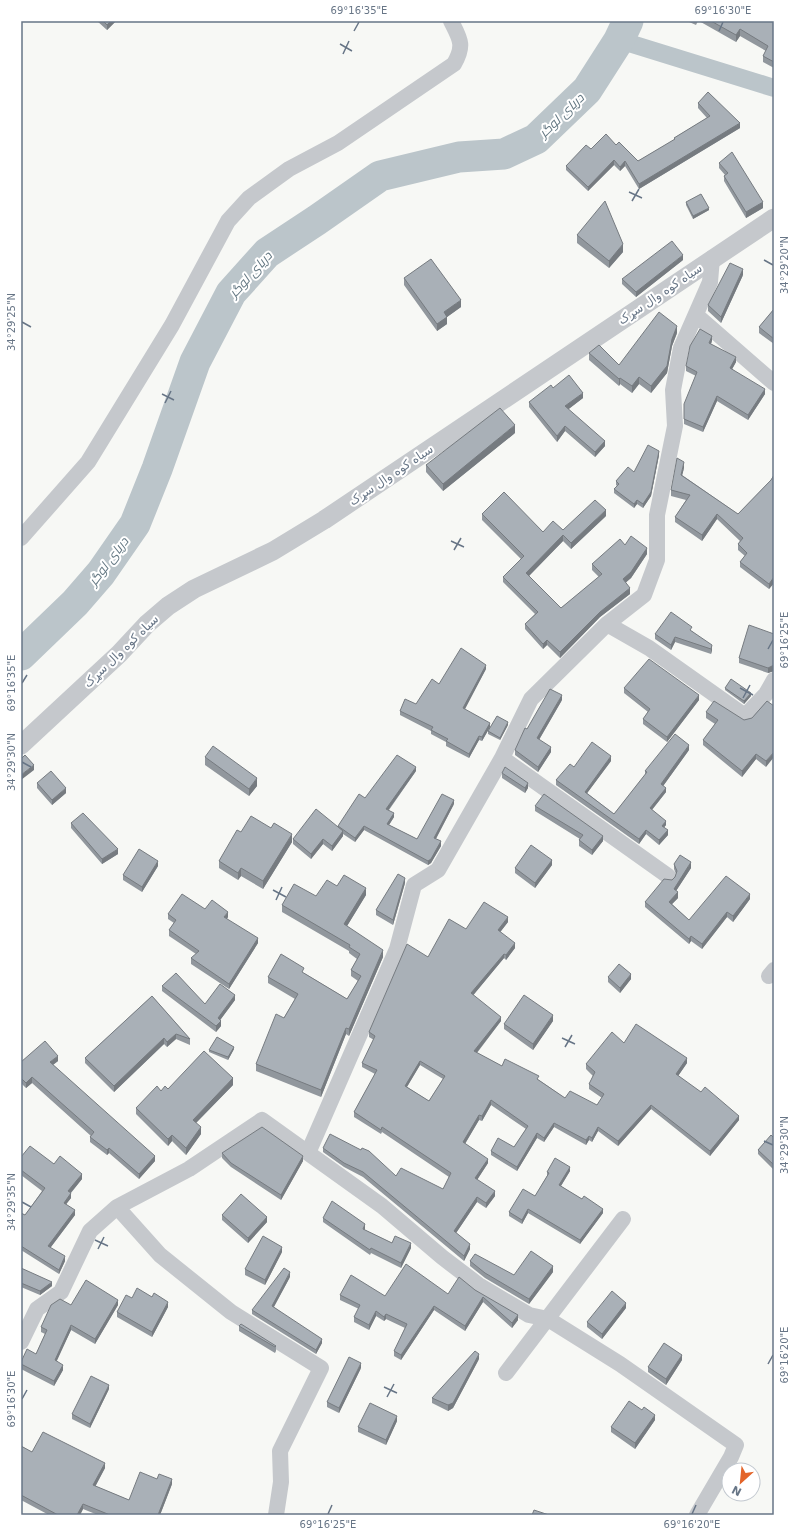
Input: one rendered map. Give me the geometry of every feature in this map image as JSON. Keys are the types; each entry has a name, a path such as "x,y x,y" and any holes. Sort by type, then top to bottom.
{"street":[{"path":"21,538 88,462 172,325 228,221 249,198 289,169 338,143 454,64 460,54 461,42 451,21"},
{"name":"سیاه کوه وال سړک","path":"21,745 119,654 147,624 168,606 194,589 272,550 324,520 712,258 774,218"},
{"path":"308,1153 397,949 414,885 438,870 502,758 531,699 607,624 644,595 657,560 657,515 675,426 673,390 681,348 710,282 712,258"},
{"path":"696,315 774,383"},
{"path":"607,624 649,648 745,716 766,694 774,680"},
{"path":"502,758 668,876"},
{"path":"21,1342 37,1309 61,1292 90,1230 117,1207 189,1169 262,1120 382,1206 442,1257 480,1286 529,1314 548,1319 620,1364 736,1445 731,1457 697,1515"},
{"path":"117,1207 160,1255 231,1312 321,1368 280,1451 281,1482 276,1515"},
{"path":"506,1373 623,1219"}],"building":[{"path":"103,21 111,21 107,25"},
{"path":"711,21 774,21 774,62 763,56 768,46 740,29 736,35"},
{"path":"708,92 740,123 639,184 625,161 620,167 614,160 588,187 566,166 586,145 591,149 606,134 616,145 619,142 638,161 710,116 698,103"},
{"path":"732,152 763,202 746,212 724,176 728,173 719,163"},
{"path":"701,194 709,208 693,216 686,202"},
{"path":"605,201 623,244 609,261 577,235"},
{"path":"672,241 683,255 636,292 622,279"},
{"path":"431,259 461,300 444,312 447,317 437,324 404,278"},
{"path":"730,263 743,269 721,317 708,305"},
{"path":"774,309 774,339 759,327"},
{"path":"659,312 677,326 672,339 667,366 651,386 639,377 632,386 620,378 619,379 589,353 599,345 619,365"},
{"path":"700,329 712,336 709,343 736,357 730,368 765,389 748,415 717,396 703,427 684,419 684,404 697,372 686,366 690,346"},
{"path":"569,375 583,393 565,406 605,441 595,452 565,426 557,436 529,402 551,385 553,388"},
{"path":"500,408 515,425 443,484 426,465"},
{"path":"648,445 659,451 651,492 643,504 637,500 634,504 614,489 619,484 616,481 628,467 634,472"},
{"path":"677,458 684,462 681,475 738,514 774,475 774,577 769,584 740,562 747,553 738,544 743,538 717,514 702,535 675,517 690,495 671,490"},
{"path":"504,492 543,532 553,521 563,530 595,500 606,510 571,543 563,535 526,573 561,608 602,574 592,564 620,539 625,545 631,536 647,548 631,572 623,579 630,588 600,612 560,652 547,640 543,644 525,624 538,612 503,577 524,556 482,514"},
{"path":"671,612 692,627 690,630 712,645 711,649 675,637 671,645 655,634"},
{"path":"749,625 774,634 774,665 768,668 739,658"},
{"path":"461,648 486,665 463,708 490,723 482,737 479,736 469,754 446,741 448,739 431,730 433,727 400,711 405,699 416,704 432,679 439,684"},
{"path":"649,659 699,695 667,737 643,719 650,709 624,688"},
{"path":"731,679 751,693 744,701 725,688"},
{"path":"550,689 562,695 537,738 551,747 538,767 515,750 525,728 527,729"},
{"path":"714,701 744,720 752,718 767,701 774,706 774,752 766,761 756,754 742,771 703,740 718,720 706,712"},
{"path":"497,716 508,722 500,738 488,731"},
{"path":"675,734 689,745 661,784 666,788 650,808 666,821 662,826 668,830 659,840 646,830 639,839 556,780 570,764 574,767 592,742 611,756 585,792 614,814 647,772 645,771"},
{"path":"213,746 257,778 249,789 205,757"},
{"path":"25,755 34,765 21,775 21,759"},
{"path":"397,755 416,767 386,809 394,813 387,824 417,839 442,794 454,800 434,838 441,841 431,859 428,861 364,826 355,838 338,826 359,794 365,798"},
{"path":"505,767 528,783 525,788 502,773"},
{"path":"51,771 66,788 52,800 37,783"},
{"path":"544,794 603,836 592,850 579,840 583,835 535,806"},
{"path":"316,809 343,831 332,846 323,839 311,854 293,839"},
{"path":"83,813 118,849 102,859 71,823"},
{"path":"251,816 271,828 274,823 292,834 263,881 241,868 238,873 219,861 237,830 241,832"},
{"path":"531,845 552,860 535,883 515,868"},
{"path":"139,849 158,861 142,887 123,875"},
{"path":"680,855 691,862 674,889 678,892 669,902 689,920 726,876 750,894 733,916 727,912 702,944 691,936 689,939 645,902 664,879 672,880 675,877 677,871 674,864"},
{"path":"398,874 405,878 393,920 376,910"},
{"path":"344,875 366,888 344,924 383,950 349,1029 346,1028 321,1090 256,1064 276,1014 284,1018 298,994 268,977 281,954 304,968 302,972 347,999 361,976 351,970 360,954 349,947 350,945 282,905 294,884 316,896 327,880 337,886"},
{"path":"182,894 205,909 212,900 228,912 224,917 258,938 229,984 191,958 199,951 169,930 176,920 168,914"},
{"path":"484,902 508,917 498,930 515,943 471,993 501,1017 474,1051 502,1066 505,1059 539,1076 537,1079 565,1098 570,1091 597,1105 604,1094 589,1084 595,1072 586,1064 612,1032 624,1043 636,1024 687,1058 676,1074 701,1092 705,1087 739,1116 710,1151 651,1105 618,1141 598,1127 592,1138 589,1136 586,1140 554,1123 544,1138 537,1133 517,1167 491,1151 498,1138 514,1147 528,1126 491,1100 482,1116 479,1115 463,1142 488,1159 475,1178 495,1191 486,1203 477,1197 454,1231 470,1244 464,1256 363,1172 344,1163 323,1148 330,1134 361,1150 362,1148 369,1151 396,1176 401,1168 443,1189 451,1173 382,1127 381,1130 354,1112 377,1070 362,1063 375,1036 369,1032 407,944 428,957 449,919 466,929","holes":["420,1061 445,1076 429,1101 405,1086"]},
{"path":"619,964 631,974 620,988 608,977"},
{"path":"176,973 205,1004 220,984 235,995 218,1018 221,1021 216,1026 162,986"},
{"path":"524,995 553,1015 533,1044 504,1024"},
{"path":"152,996 190,1039 176,1034 167,1042 164,1038 114,1086 85,1058"},
{"path":"217,1037 234,1047 228,1057 209,1050"},
{"path":"45,1041 58,1056 50,1062 155,1156 139,1174 109,1148 107,1150 90,1137 94,1132 32,1077 26,1083 21,1078 21,1062"},
{"path":"204,1051 233,1078 193,1120 201,1127 186,1148 172,1135 168,1139 136,1108 157,1086 161,1091 165,1086 168,1089"},
{"path":"262,1127 303,1156 281,1195 231,1163 222,1153"},
{"path":"771,1135 774,1138 774,1165 758,1150"},
{"path":"30,1146 54,1164 60,1156 82,1174 68,1191 71,1193 64,1203 75,1210 48,1246 65,1256 59,1270 21,1246 21,1213 25,1215 45,1188 21,1170 21,1157"},
{"path":"555,1158 570,1167 559,1185 582,1199 584,1196 603,1209 580,1240 528,1209 522,1220 509,1212 523,1189 535,1196 549,1173 547,1172"},
{"path":"241,1194 267,1217 248,1238 222,1215"},
{"path":"332,1201 365,1224 363,1229 392,1243 395,1236 411,1243 401,1263 371,1248 370,1250 323,1218"},
{"path":"263,1236 282,1247 265,1280 245,1269"},
{"path":"531,1251 553,1266 529,1299 485,1273 470,1261 475,1254 514,1275"},
{"path":"406,1264 448,1294 459,1277 475,1290 518,1315 512,1323 483,1297 465,1326 434,1306 401,1355 394,1351 407,1324 386,1314 384,1317 376,1311 369,1325 354,1317 360,1305 340,1295 351,1275 385,1296"},
{"path":"21,1268 52,1282 40,1291 21,1283"},
{"path":"284,1268 290,1272 272,1306 322,1339 316,1350 252,1310"},
{"path":"86,1280 118,1300 95,1339 71,1325 55,1360 63,1365 54,1381 21,1364 27,1349 36,1354 47,1330 41,1327 51,1305 60,1299 71,1305"},
{"path":"137,1288 152,1297 154,1293 168,1302 152,1332 117,1312 126,1295 132,1298"},
{"path":"612,1291 626,1303 602,1334 587,1322"},
{"path":"241,1324 276,1346 275,1347 239,1326"},
{"path":"664,1343 682,1355 666,1379 648,1367"},
{"path":"475,1351 479,1354 453,1403 448,1405 432,1398"},
{"path":"349,1357 361,1363 339,1408 327,1402"},
{"path":"91,1376 109,1385 90,1424 72,1414"},
{"path":"629,1401 642,1410 644,1407 655,1415 635,1443 611,1427"},
{"path":"370,1403 397,1416 386,1440 358,1427"},
{"path":"43,1432 105,1463 93,1485 129,1500 140,1472 157,1479 159,1474 172,1479 158,1515 110,1515 83,1504 77,1515 58,1515 21,1495 21,1446 32,1452"},
{"path":"534,1510 549,1515 532,1515"}],"waterway":[{"name":"دریای لوگر","path":"21,655 75,603 101,573 135,524 157,469 195,362 231,293 267,253 380,176 459,157 504,154 536,139 587,90 619,40 628,21"},
{"path":"619,40 774,88"}]}
